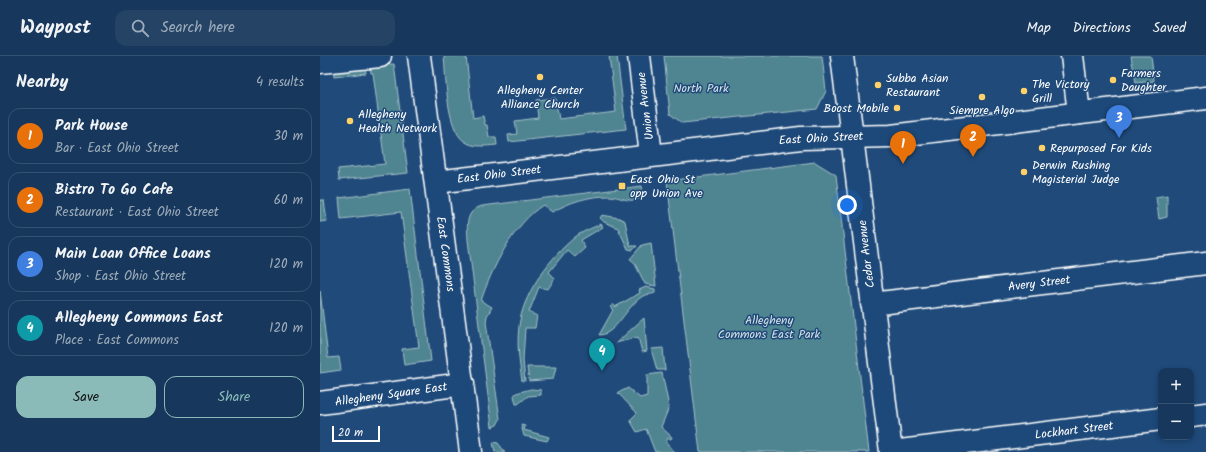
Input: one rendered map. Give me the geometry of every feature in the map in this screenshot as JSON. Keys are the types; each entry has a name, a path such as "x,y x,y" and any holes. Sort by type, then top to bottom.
{"street":[{"path":"320,62 380,56"},
{"name":"East Commons","path":"419,56 471,452"},
{"name":"Union Avenue","path":"639,56 650,155"},
{"name":"Cedar Avenue","path":"842,56 853,135 872,304 891,452"},
{"path":"1072,56 1079,113"},
{"name":"East Ohio Street","path":"436,182 801,138 853,135 891,136 1206,98"},
{"name":"Avery Street","path":"872,304 1206,263"},
{"name":"Allegheny Square East","path":"320,403 463,384"},
{"path":"1194,416 1206,414"},
{"name":"Lockhart Street","path":"891,452 1158,419"}],"green space":[{"path":"444,56 466,56 473,118 483,116 485,125 487,125 489,137 496,137 497,145 471,145 464,141 458,134 450,114 446,89"},
{"path":"609,56 617,56 626,129 509,142 508,135 517,134 515,121 538,118 536,100 555,98 559,119 616,112"},
{"name":"North Park","path":"664,56 822,56 826,91 817,109 682,123 670,114"},
{"path":"1131,56 1151,56 1154,81 1136,83"},
{"path":"394,64 408,173 339,180 338,169 385,164 373,73 371,73 370,66"},
{"path":"365,67 366,73 334,77 333,70"},
{"name":"Allegheny Commons East Park","path":"815,162 836,175 869,452 700,452 667,181"},
{"path":"642,186 642,197 634,200 626,200 613,196 586,198 552,212 543,205 522,223 513,235 497,262 481,301 492,307 487,316 486,322 500,419 497,425 492,427 468,240 468,219 472,211 482,206"},
{"path":"410,189 431,361 404,365 402,349 419,347 401,212 341,219 339,198"},
{"path":"1167,195 1167,217 1159,219 1156,197"},
{"path":"320,200 324,200 327,221 320,222"},
{"path":"602,215 619,218 625,221 630,246 637,246 633,250 628,249 618,228 604,222 600,218"},
{"path":"601,224 603,227 581,240 585,248 575,257 567,250 549,272 555,278 548,289 539,287 529,312 537,316 535,328 525,328 523,360 525,381 522,381 518,335 523,309 533,286 556,255 565,246 580,234"},
{"path":"651,243 656,286 645,284 634,262 630,259 642,245"},
{"path":"646,287 655,289 655,293 644,295 637,300 611,330 605,334 599,335 613,310 610,307 613,304 615,307 640,293 639,290"},
{"path":"320,290 328,358 339,357 341,370 320,373"},
{"path":"644,318 647,351 642,352 638,337 616,343"},
{"path":"663,348 665,370 657,370 651,349"},
{"path":"527,367 556,367 553,379 529,381"},
{"path":"662,373 669,407 661,427 672,437 671,439 668,438 666,442 675,452 655,452 646,429 637,432 630,420 637,413 618,393 628,388 640,398 647,396 647,375"},
{"path":"531,389 541,390 541,395 528,396 516,404 514,396 516,393"},
{"path":"521,425 525,426 524,430 549,437 547,441 524,436"},
{"path":"493,442 498,443 505,452 495,452"}],"place":[{"name":"Allegheny Center Alliance Church","path":"540,77"},
{"name":"Farmers Daughter","path":"1113,80"},
{"name":"Subba Asian Restaurant","path":"878,85"},
{"name":"The Victory Grill","path":"1024,91"},
{"name":"Siempre Algo","path":"982,97"},
{"name":"Boost Mobile","path":"897,108"},
{"name":"Allegheny Health Network","path":"350,121"},
{"name":"Main Loan Office Loans","path":"1119,138"},
{"name":"Repurposed For Kids","path":"1042,148"},
{"name":"Bistro To Go Cafe","path":"973,157"},
{"name":"Park House","path":"903,164"},
{"name":"Derwin Rushing Magisterial Judge","path":"1024,172"},
{"name":"East Ohio St opp Union Ave","path":"622,186"},
{"name":"Allegheny Commons East","path":"602,371"}]}
